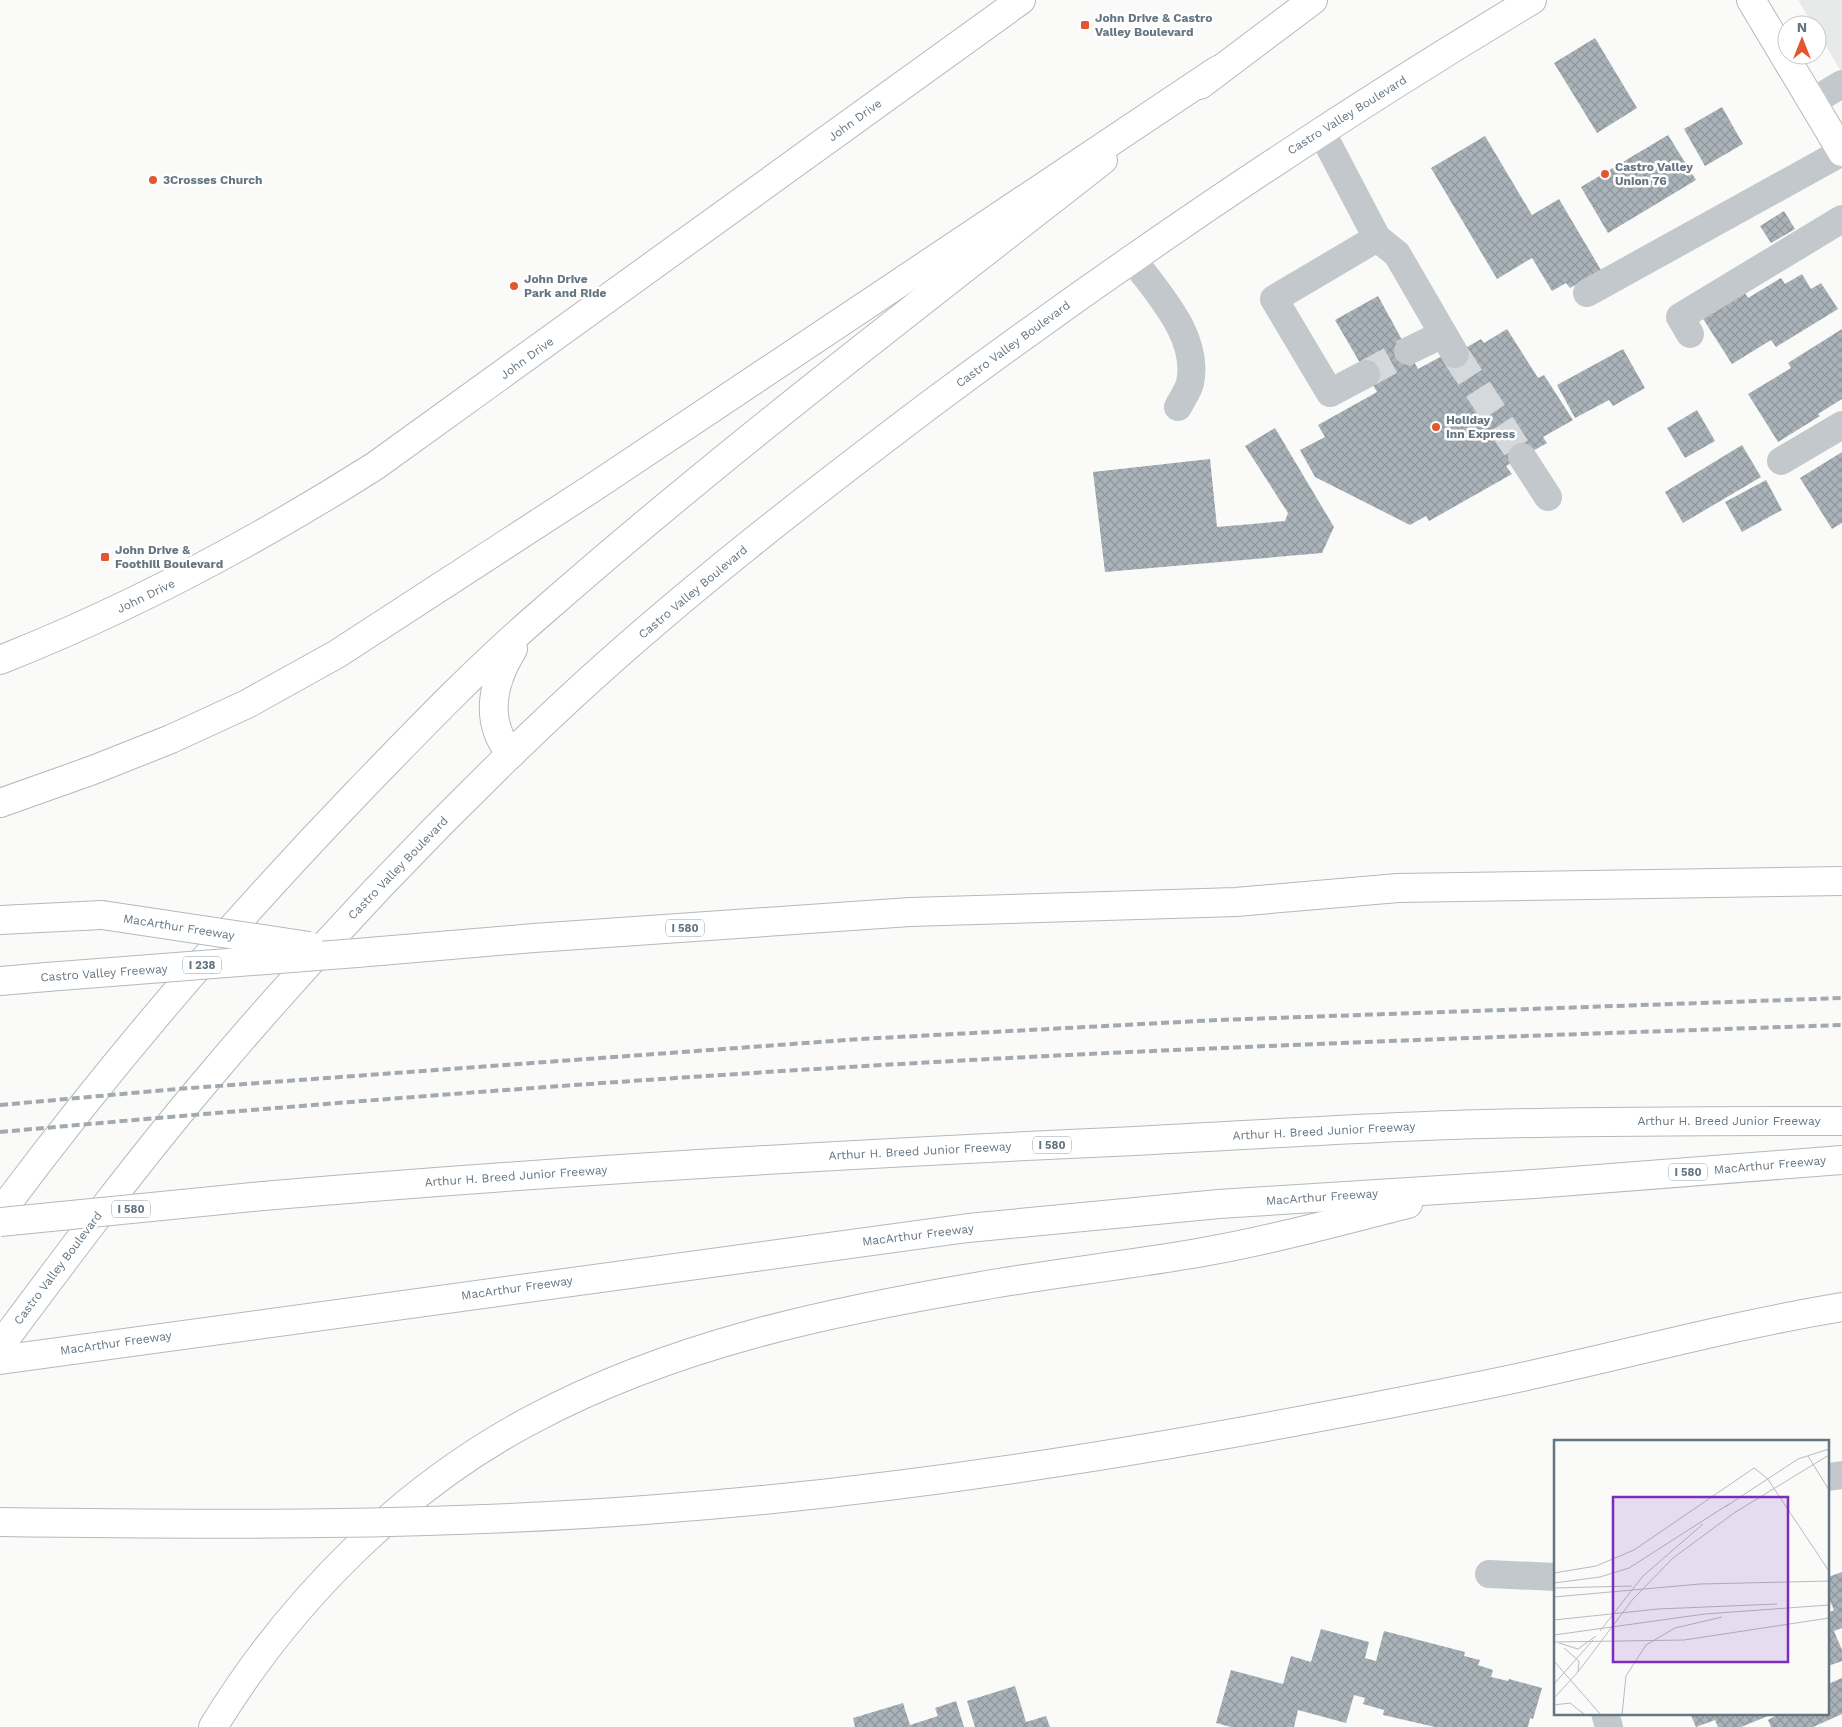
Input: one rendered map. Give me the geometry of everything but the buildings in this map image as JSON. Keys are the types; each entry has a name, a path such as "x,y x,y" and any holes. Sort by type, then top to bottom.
{"main road":[{"name":"John Drive","path":"0,660 74,630 208,565 303,511 374,466 1021,0"},
{"path":"0,1213 126,1051 214,947 320,831 384,765 538,616 656,513 753,433 1218,70 1313,0"},
{"name":"Castro Valley Boulevard","path":"0,1346 88,1228 231,1052 386,880 511,754 633,642 797,508 975,372 1132,258 1321,131 1532,0"},
{"path":"1750,0 1842,152"},
{"path":"0,803 78,776 171,739 247,704 337,654 605,480 1218,70"},
{"path":"511,754 502,743 497,732 493,701 503,666 538,616"},
{"name":"I 580","path":"357,953 534,938 910,912 1236,902 1398,888 1842,881"},
{"name":"MacArthur Freeway","path":"0,920 102,915 357,953"},
{"name":"Castro Valley Freeway","path":"0,982 357,953"},
{"name":"Arthur H. Breed Junior Freeway","path":"0,1222 262,1196 480,1178 755,1160 1490,1124 1649,1121 1842,1121"},
{"name":"MacArthur Freeway","path":"0,1360 172,1335 968,1228 1190,1206 1470,1188 1842,1160"},
{"path":"213,1727 250,1671 298,1610 380,1528 440,1479 496,1440 538,1416 608,1383 699,1350 811,1319 980,1286 1206,1252 1265,1240 1470,1188"},
{"path":"0,1522 204,1525 333,1524 557,1517 757,1502 875,1489 1185,1443 1515,1378 1742,1325 1842,1307"}],"street":[{"path":"1812,102 1842,84"},
{"path":"1321,131 1377,238 1397,254 1449,344 1408,351"},
{"path":"1587,294 1842,152"},
{"path":"1690,334 1680,316 1842,219"},
{"path":"1366,374 1330,393 1274,299 1377,238"},
{"path":"1132,258 1183,331 1192,358 1190,384 1178,407"},
{"path":"1781,461 1842,425"},
{"path":"1522,457 1548,497"},
{"path":"1489,1574 1554,1577"},
{"path":"1604,1714 1609,1727"},
{"path":"1623,1727 1624,1714"}],"shaded area":[{"path":"1798,0 1842,0 1842,73 1827,48 1827,15 1807,15"}],"tunnel":[{"path":"1366,374 1408,351"},
{"path":"1455,354 1522,457"}],"railway":[{"path":"0,1105 177,1089 860,1039 1218,1020 1842,998"},
{"path":"0,1132 610,1082 916,1063 1299,1045 1842,1025"}],"place":[{"name":"John Drive & Castro Valley Boulevard","path":"1085,25"},
{"name":"Castro Valley Union 76","path":"1605,174"},
{"name":"3Crosses Church","path":"153,180"},
{"name":"John Drive Park and Ride","path":"514,286"},
{"name":"Holiday Inn Express","path":"1436,427"},
{"name":"John Drive & Foothill Boulevard","path":"105,557"}]}
